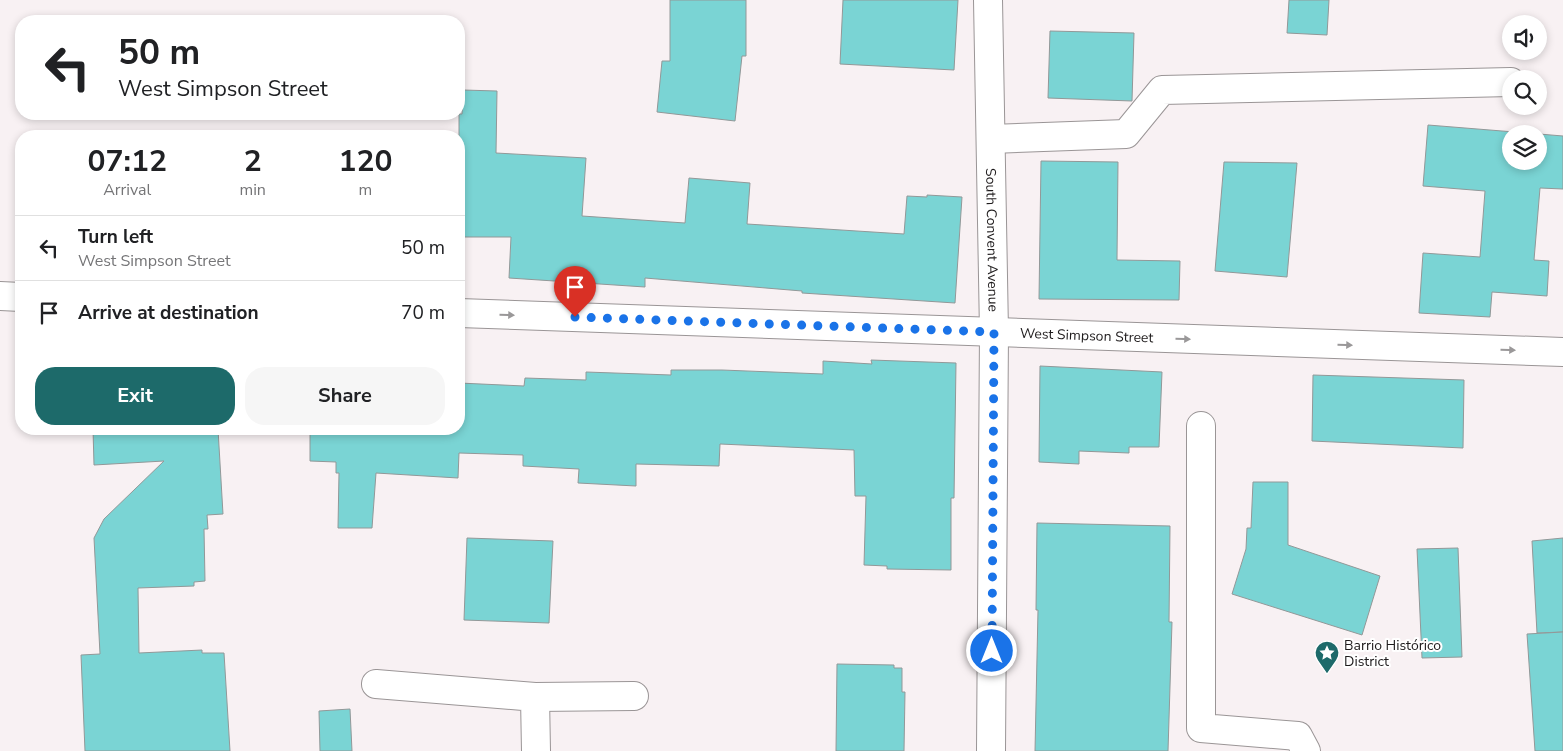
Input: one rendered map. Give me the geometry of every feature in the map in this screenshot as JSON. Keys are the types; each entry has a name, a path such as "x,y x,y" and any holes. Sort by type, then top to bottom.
{"street":[{"name":"South Convent Avenue","path":"988,0 994,332 991,751"},
{"path":"991,139 1126,134 1162,90 1502,82"},
{"path":"0,296 15,297"},
{"name":"West Simpson Street","path":"465,313 1563,352"},
{"path":"1202,426 1201,728 1298,736 1306,751"},
{"path":"376,684 535,697 634,696"},
{"path":"535,697 536,751"}],"building":[{"path":"670,0 746,0 746,56 742,56 735,121 657,112 662,61 670,61"},
{"path":"843,0 958,0 954,70 840,64"},
{"path":"1289,0 1329,0 1327,35 1287,33"},
{"path":"1050,31 1134,33 1132,101 1048,98"},
{"path":"465,90 497,91 496,153 586,158 582,216 685,223 689,178 750,183 747,224 904,234 907,196 962,197 955,303 802,293 802,291 645,278 645,287 509,278 511,237 465,237 465,130 459,130 459,120 465,120"},
{"path":"1428,125 1502,131 1502,170 1547,170 1547,135 1563,136 1563,189 1540,188 1534,260 1549,261 1547,296 1492,292 1490,317 1419,313 1423,253 1480,257 1485,191 1423,186"},
{"path":"1041,161 1118,162 1117,260 1180,261 1179,300 1039,299"},
{"path":"1224,162 1297,163 1287,277 1215,271"},
{"path":"871,360 956,363 954,498 951,498 951,570 887,569 887,566 864,565 866,496 855,496 854,450 720,444 719,466 636,464 636,486 578,483 579,469 523,466 523,455 459,453 458,478 376,473 372,528 338,528 339,473 336,473 336,462 310,461 310,435 465,435 465,383 524,386 525,378 586,380 586,372 671,375 671,370 722,370 823,374 823,361 872,364"},
{"path":"1040,366 1162,372 1159,447 1129,447 1129,453 1079,451 1079,464 1039,462"},
{"path":"1313,375 1464,380 1463,448 1312,441"},
{"path":"93,435 218,435 223,514 207,515 208,529 204,529 205,581 194,582 194,586 138,588 139,653 202,650 202,653 224,653 230,751 85,751 81,655 100,654 94,538 104,519 164,461 94,465"},
{"path":"1253,482 1288,482 1288,545 1380,576 1362,635 1232,594 1246,549 1247,528 1251,528"},
{"path":"1037,523 1170,526 1169,622 1172,622 1168,751 1035,751 1038,610 1036,610"},
{"path":"467,538 553,541 549,623 464,620"},
{"path":"1563,538 1563,632 1537,633 1532,541"},
{"path":"1458,548 1462,657 1422,658 1417,549"},
{"path":"1563,632 1563,751 1535,751 1527,634"},
{"path":"837,664 894,665 894,668 902,668 902,692 905,692 904,751 836,751"},
{"path":"350,709 352,751 320,751 319,711"}],"place":[{"name":"Barrio Histórico District","path":"1327,674"}],"route":[{"path":"575,317 994,332 992,651"}]}
